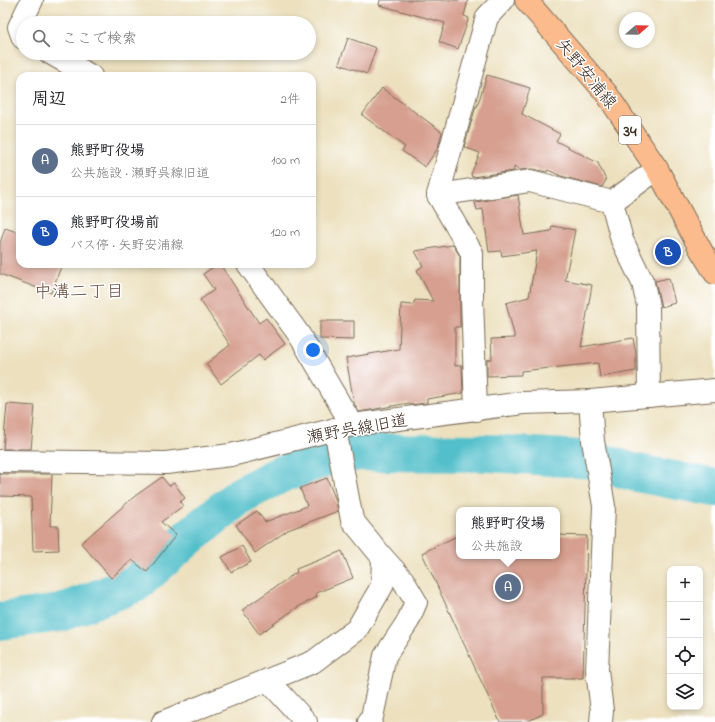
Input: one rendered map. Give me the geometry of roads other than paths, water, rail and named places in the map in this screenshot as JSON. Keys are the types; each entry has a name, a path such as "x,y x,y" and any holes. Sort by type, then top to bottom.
{"main road":[{"name":"矢野安浦線","path":"526,0 606,93 657,169 715,273"}],"street":[{"path":"24,16 32,0"},
{"path":"476,410 472,253 438,195 487,17 503,0"},
{"path":"62,60 84,72"},
{"path":"612,202 657,169"},
{"path":"438,195 530,181 612,202"},
{"path":"612,202 622,240 643,283 648,306 649,396"},
{"path":"251,268 300,336 342,432 342,464 352,520 403,580 416,602 408,621 385,656 372,717 369,722"},
{"name":"瀬野呉線旧道","path":"0,461 166,463 231,455 342,432 524,403 590,401 715,390"},
{"path":"590,401 593,441 604,506 597,670 602,711 601,722"},
{"path":"163,722 313,662 356,629 382,586 383,558"},
{"path":"268,680 306,722"}],"waterway":[{"path":"0,621 60,613 135,584 189,537 241,495 279,475 328,457 359,452 489,453 596,460 632,472 715,488"}],"place":[{"name":"熊野町役場前","path":"668,252"},
{"name":"熊野町役場","path":"508,587"}],"district":[{"name":"中溝二丁目","path":"79,291"}]}
